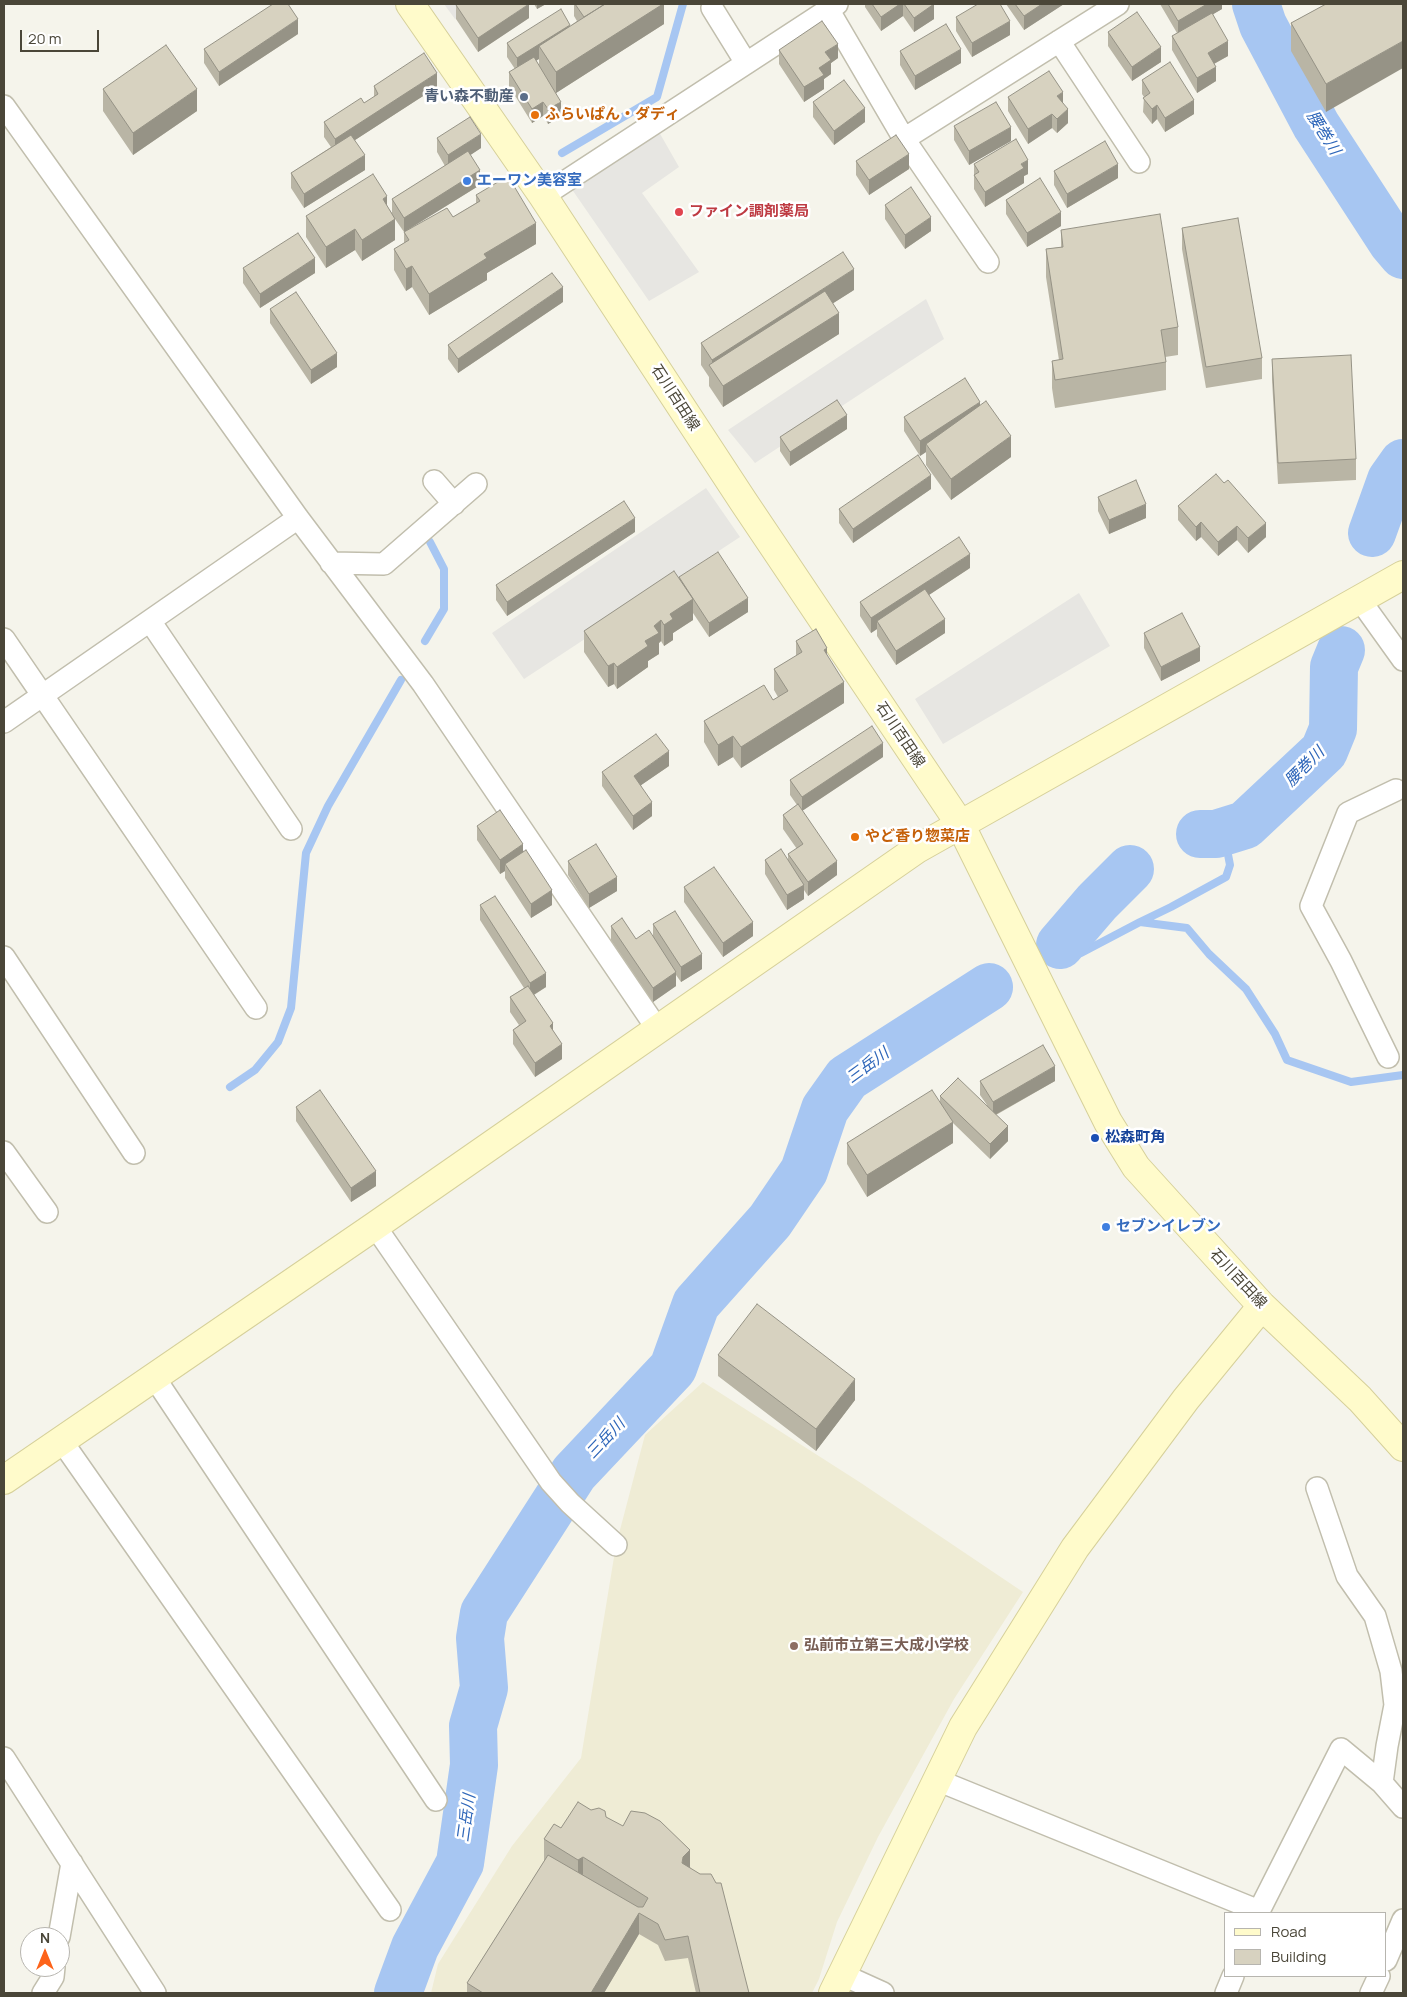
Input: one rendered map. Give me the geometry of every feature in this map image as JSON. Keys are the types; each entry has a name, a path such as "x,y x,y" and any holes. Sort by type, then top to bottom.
{"street":[{"name":"石川百田線","path":"410,4 543,196 743,501 960,824 1108,1122 1136,1167 1262,1306 1360,1400 1403,1447"},
{"path":"904,139 1118,4"},
{"path":"543,196 832,7 904,139 988,262"},
{"path":"712,8 746,63"},
{"path":"1059,41 1139,162"},
{"path":"4,106 298,518 423,684 658,1030"},
{"path":"434,481 454,504"},
{"path":"331,563 384,564 476,484"},
{"path":"4,722 298,518"},
{"path":"4,1480 375,1226 917,849 1403,575"},
{"path":"1360,600 1403,660"},
{"path":"150,621 291,828"},
{"path":"4,639 256,1008"},
{"path":"1388,1057 1311,906 1348,813 1401,793"},
{"path":"4,957 134,1153"},
{"path":"4,1152 47,1212"},
{"path":"375,1226 550,1482 616,1545"},
{"path":"882,1993 837,1984 963,1726 1075,1548 1186,1399 1262,1306"},
{"path":"154,1377 436,1800"},
{"path":"61,1440 390,1910"},
{"path":"1317,1488 1347,1576 1375,1616 1390,1671 1395,1705 1382,1783"},
{"path":"937,1780 1258,1912 1341,1748 1382,1783 1403,1807"},
{"path":"4,1758 155,1993"},
{"path":"61,1927 72,1863"},
{"path":"1387,1958 1403,1920"},
{"path":"43,1993 52,1977"},
{"path":"1226,1993 1233,1977"},
{"path":"1371,1993 1379,1977"}],"shaded area":[{"path":"444,4 478,4 455,19"},
{"path":"659,132 679,167 642,193 699,272 649,301 571,188"},
{"path":"926,299 944,339 755,463 728,430"},
{"path":"706,488 740,537 524,679 492,633"},
{"path":"1079,593 1110,646 943,744 915,699"},
{"name":"弘前市立第三大成小学校","path":"703,1382 861,1483 1023,1592 954,1699 878,1837 837,1922 819,1979 812,1993 431,1993 438,1964 512,1846 581,1758 616,1545 645,1435"}],"building":[{"path":"273,4 288,4 298,19 219,72 204,49"},
{"path":"529,4 478,38 456,5"},
{"path":"575,4 605,4 584,17"},
{"path":"605,4 663,4 556,72 539,46"},
{"path":"872,4 900,4 881,17"},
{"path":"904,4 934,4 914,18"},
{"path":"978,4 1000,4 1010,21 972,43 956,17"},
{"path":"1015,4 1042,4 1024,16"},
{"path":"1168,4 1207,4 1178,21"},
{"path":"1326,4 1403,4 1403,41 1326,84 1291,23"},
{"path":"561,9 570,25 517,58 507,43"},
{"path":"1137,12 1161,47 1132,67 1108,32"},
{"path":"1212,13 1228,41 1208,53 1216,67 1197,78 1172,36"},
{"path":"822,21 838,44 825,52 831,60 819,68 824,75 804,87 779,50"},
{"path":"946,24 961,49 915,76 900,51"},
{"path":"166,45 197,89 133,133 103,89"},
{"path":"424,53 437,73 335,139 324,122 361,98 364,103 378,94 374,86"},
{"path":"534,57 561,102 548,109 543,102 532,109 509,72"},
{"path":"1170,62 1194,100 1165,118 1157,105 1152,109 1143,98 1150,93 1142,80"},
{"path":"1049,71 1063,92 1057,96 1068,109 1057,119 1052,114 1028,129 1008,97"},
{"path":"844,80 865,108 834,131 813,102"},
{"path":"996,102 1011,127 969,151 954,126"},
{"path":"470,117 481,134 448,155 437,138"},
{"path":"351,135 365,155 304,194 291,173"},
{"path":"896,135 909,154 869,180 856,161"},
{"path":"1016,139 1028,160 1021,164 1024,168 985,192 974,175 979,172 974,164"},
{"path":"1105,141 1118,164 1067,194 1054,171"},
{"path":"468,151 480,170 404,218 392,199"},
{"path":"373,174 387,196 383,199 395,219 362,240 355,229 326,247 306,216"},
{"path":"508,176 536,223 484,254 487,258 429,294 412,266 406,269 394,249 409,240 404,232 447,208 453,217 480,201 476,195"},
{"path":"1040,178 1061,212 1027,233 1006,200"},
{"path":"911,187 931,217 905,235 885,205"},
{"path":"1160,214 1178,327 1161,330 1166,362 1055,380 1052,361 1063,359 1046,249 1063,247 1061,230"},
{"path":"1238,218 1262,358 1206,367 1182,228"},
{"path":"298,233 315,258 260,294 243,268"},
{"path":"843,252 854,269 712,360 701,343"},
{"path":"552,273 563,287 458,359 448,345"},
{"path":"825,291 839,313 723,386 709,365"},
{"path":"296,292 337,353 311,370 270,309"},
{"path":"1351,355 1356,459 1278,463 1272,359"},
{"path":"965,378 980,402 920,441 904,417"},
{"path":"837,400 847,415 790,452 780,437"},
{"path":"986,401 1011,436 951,479 926,444"},
{"path":"918,455 931,475 853,529 839,509"},
{"path":"1216,474 1224,483 1228,480 1266,523 1248,538 1237,526 1218,542 1201,522 1196,527 1178,506"},
{"path":"1136,480 1146,504 1109,520 1098,497"},
{"path":"624,501 635,518 507,602 496,585"},
{"path":"959,537 970,554 871,618 860,602"},
{"path":"718,552 748,598 709,623 679,577"},
{"path":"674,571 693,599 670,614 673,619 664,625 661,620 654,626 659,633 645,641 648,646 617,667 614,663 608,666 584,631"},
{"path":"925,589 945,619 896,651 877,621"},
{"path":"1182,613 1200,647 1161,667 1144,633"},
{"path":"816,629 827,648 824,650 844,682 741,747 733,736 718,745 704,721 764,685 773,700 788,691 774,669 802,652 796,641"},
{"path":"872,726 883,743 802,797 790,780"},
{"path":"656,734 669,751 634,776 652,802 633,816 602,772"},
{"path":"798,804 837,861 808,882 788,854 803,844 783,815"},
{"path":"500,810 523,844 500,860 477,826"},
{"path":"596,844 617,877 589,894 568,861"},
{"path":"781,849 804,885 787,895 765,860"},
{"path":"526,850 552,890 531,904 505,864"},
{"path":"714,867 753,922 723,943 684,887"},
{"path":"495,896 546,973 530,983 480,905"},
{"path":"675,911 702,954 681,967 653,924"},
{"path":"622,918 636,939 649,930 676,972 653,988 611,926"},
{"path":"528,986 553,1023 550,1026 562,1044 535,1063 513,1030 526,1021 510,997"},
{"path":"1043,1045 1055,1066 993,1102 980,1081"},
{"path":"958,1078 1008,1126 990,1144 940,1096"},
{"path":"320,1090 376,1171 351,1188 296,1107"},
{"path":"932,1090 953,1122 867,1175 847,1143"},
{"path":"757,1304 855,1379 816,1429 718,1355"},
{"path":"578,1802 591,1810 599,1808 605,1811 606,1817 623,1826 631,1811 645,1813 660,1821 690,1850 683,1857 682,1863 700,1874 711,1874 716,1883 721,1883 749,1993 700,1993 688,1936 665,1940 658,1924 639,1913 591,1993 483,1993 467,1983 548,1855 638,1907 643,1907 648,1898 583,1857 578,1860 544,1839 554,1824 561,1828"}],"waterway":[{"path":"562,153 657,97 683,4"},
{"name":"腰巻川","path":"1256,4 1263,25 1316,125 1392,242 1403,255"},
{"name":"腰巻川","path":"1372,533 1391,480 1403,463"},
{"path":"425,641 444,609 444,569 430,542"},
{"name":"腰巻川","path":"1200,834 1216,834 1245,825 1324,751 1333,729 1334,667 1341,650"},
{"path":"230,1087 255,1070 278,1042 291,1008 306,853 328,806 401,680"},
{"path":"1140,922 1226,877 1230,865 1226,844 1229,831"},
{"name":"腰巻川","path":"1060,945 1097,902 1130,869"},
{"path":"1081,953 1140,922 1187,928 1209,954 1246,989 1275,1034 1287,1060 1351,1082 1403,1075"},
{"name":"三岳川","path":"398,1993 415,1947 460,1863 474,1765 473,1726 484,1688 480,1638 484,1613 574,1473 673,1368 696,1304 770,1221 804,1171 825,1109 847,1078 989,987"}],"place":[{"name":"青い森不動産","path":"524,97"},
{"name":"ふらいぱん・ダディ","path":"535,115"},
{"name":"エーワン美容室","path":"467,181"},
{"name":"ファイン調剤薬局","path":"679,212"},
{"name":"やど香り惣菜店","path":"855,837"},
{"name":"松森町角","path":"1095,1138"},
{"name":"セブンイレブン","path":"1106,1227"},
{"name":"弘前市立第三大成小学校","path":"794,1646"}]}
